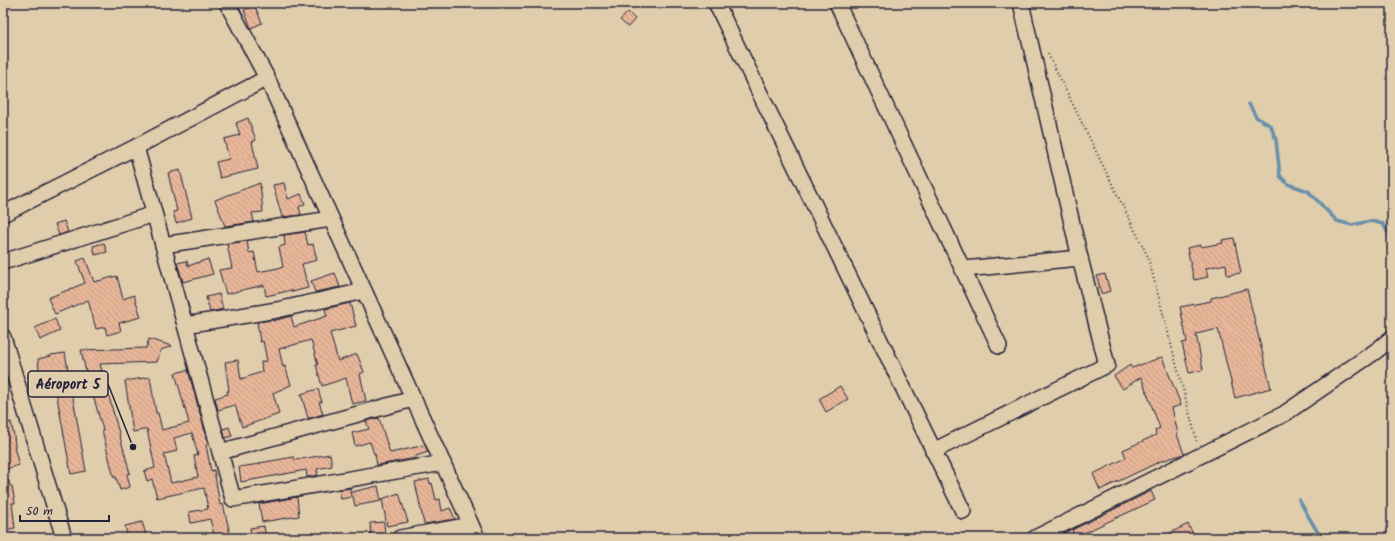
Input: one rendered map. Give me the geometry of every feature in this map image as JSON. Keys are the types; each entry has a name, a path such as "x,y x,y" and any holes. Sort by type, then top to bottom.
{"street":[{"path":"227,3 266,78 474,532 400,538"},
{"path":"716,3 963,511"},
{"path":"837,3 964,269 999,346"},
{"path":"933,451 1107,365 1080,258 1021,3"},
{"path":"3,214 136,147 266,78"},
{"path":"136,147 233,499 443,463"},
{"path":"3,262 154,214"},
{"path":"163,246 331,219"},
{"path":"964,269 1080,258"},
{"path":"185,326 277,310 364,291"},
{"path":"3,337 64,538"},
{"path":"1035,538 1284,414 1376,351 1392,338"},
{"path":"220,452 413,399"}],"path":[{"path":"1047,52 1148,257 1200,455"}],"building":[{"path":"255,6 262,23 251,28 244,10"},
{"path":"628,12 635,19 628,27 620,20"},
{"path":"248,118 256,140 252,142 258,169 220,178 216,162 229,159 224,139 240,135 236,123"},
{"path":"180,170 192,218 176,223 173,212 177,211 168,173"},
{"path":"260,183 263,212 252,213 254,222 225,226 215,200"},
{"path":"284,183 288,199 301,194 305,204 299,207 301,215 282,217 273,185"},
{"path":"64,221 68,232 59,235 55,224"},
{"path":"305,232 308,245 313,244 317,260 302,264 308,288 266,296 264,285 226,294 219,270 232,268 227,244 247,241 249,253 254,252 258,272 283,267 279,247 285,245 284,235"},
{"path":"1234,238 1241,273 1227,275 1226,264 1206,268 1208,277 1194,280 1187,248 1223,243 1222,240"},
{"path":"104,243 107,252 95,255 93,246"},
{"path":"85,258 94,282 117,276 123,299 134,295 141,317 119,323 121,331 107,335 105,327 96,329 88,300 55,314 48,298 85,283 77,261"},
{"path":"208,259 213,274 183,282 177,263 187,261 188,266"},
{"path":"335,273 340,287 315,292 311,281"},
{"path":"1105,274 1110,291 1101,294 1097,276"},
{"path":"1247,289 1271,388 1235,398 1218,329 1196,334 1203,370 1189,373 1182,343 1187,342 1180,307 1211,301 1211,298"},
{"path":"219,294 223,309 210,312 206,297"},
{"path":"350,303 356,326 330,333 338,361 357,354 364,372 360,374 366,401 352,404 346,378 322,386 311,340 279,349 283,367 285,366 291,385 273,393 279,414 242,427 235,405 218,410 215,398 228,394 227,391 229,391 225,362 238,360 241,379 262,372 261,362 267,361 263,341 260,342 257,322 273,321 291,316 294,327 327,316 325,309"},
{"path":"55,319 60,331 40,340 35,328"},
{"path":"149,339 172,346 161,350 157,362 100,364 130,473 127,474 130,487 120,490 116,477 114,478 103,430 88,381 81,350 146,348"},
{"path":"65,353 86,471 71,474 54,380 40,381 38,359"},
{"path":"1162,357 1181,405 1172,408 1177,434 1184,454 1161,461 1100,490 1093,474 1126,458 1123,450 1156,435 1155,430 1160,428 1141,377 1123,389 1114,376 1130,365 1132,368"},
{"path":"188,370 208,443 206,445 211,471 214,470 220,505 223,504 231,538 215,538 210,519 191,523 189,512 208,509 204,488 157,498 152,479 147,481 144,471 155,468 147,429 133,432 125,381 150,377 156,413 158,413 162,430 189,423 175,373","holes":["192,433 198,455 194,456 198,477 171,483 164,454 177,451 174,438"]},
{"path":"840,386 848,399 826,412 819,399"},
{"path":"318,389 322,402 319,402 323,414 308,418 301,394"},
{"path":"379,418 390,453 425,445 428,452 416,456 416,458 377,465 375,454 370,442 355,446 352,433 369,429 366,421"},
{"path":"11,422 14,436 14,447 19,465 3,470 3,424"},
{"path":"229,427 232,436 225,438 223,429"},
{"path":"330,454 332,466 317,469 318,475 307,477 306,470 241,482 239,467 294,457 295,460"},
{"path":"429,479 430,484 432,483 436,500 440,499 442,511 450,508 455,519 424,524 415,482"},
{"path":"3,481 9,481 10,486 12,486 15,503 12,503 15,528 3,530"},
{"path":"378,486 381,501 355,506 352,492"},
{"path":"350,488 351,497 341,499 339,490"},
{"path":"1151,491 1155,500 1075,537 1072,530"},
{"path":"399,493 408,522 387,526 382,499"},
{"path":"297,497 299,516 262,522 259,504"},
{"path":"142,522 147,538 128,538 125,526"},
{"path":"384,522 385,535 371,537 370,523"},
{"path":"1188,524 1195,538 1160,538"},
{"path":"264,526 266,538 252,538 250,528"}],"waterway":[{"path":"1249,104 1256,117 1271,126 1276,140 1280,176 1288,184 1308,191 1337,221 1352,225 1371,221 1383,224 1392,240"},
{"path":"1299,500 1321,538"}],"place":[{"name":"Aéroport 5","path":"133,447"}]}
